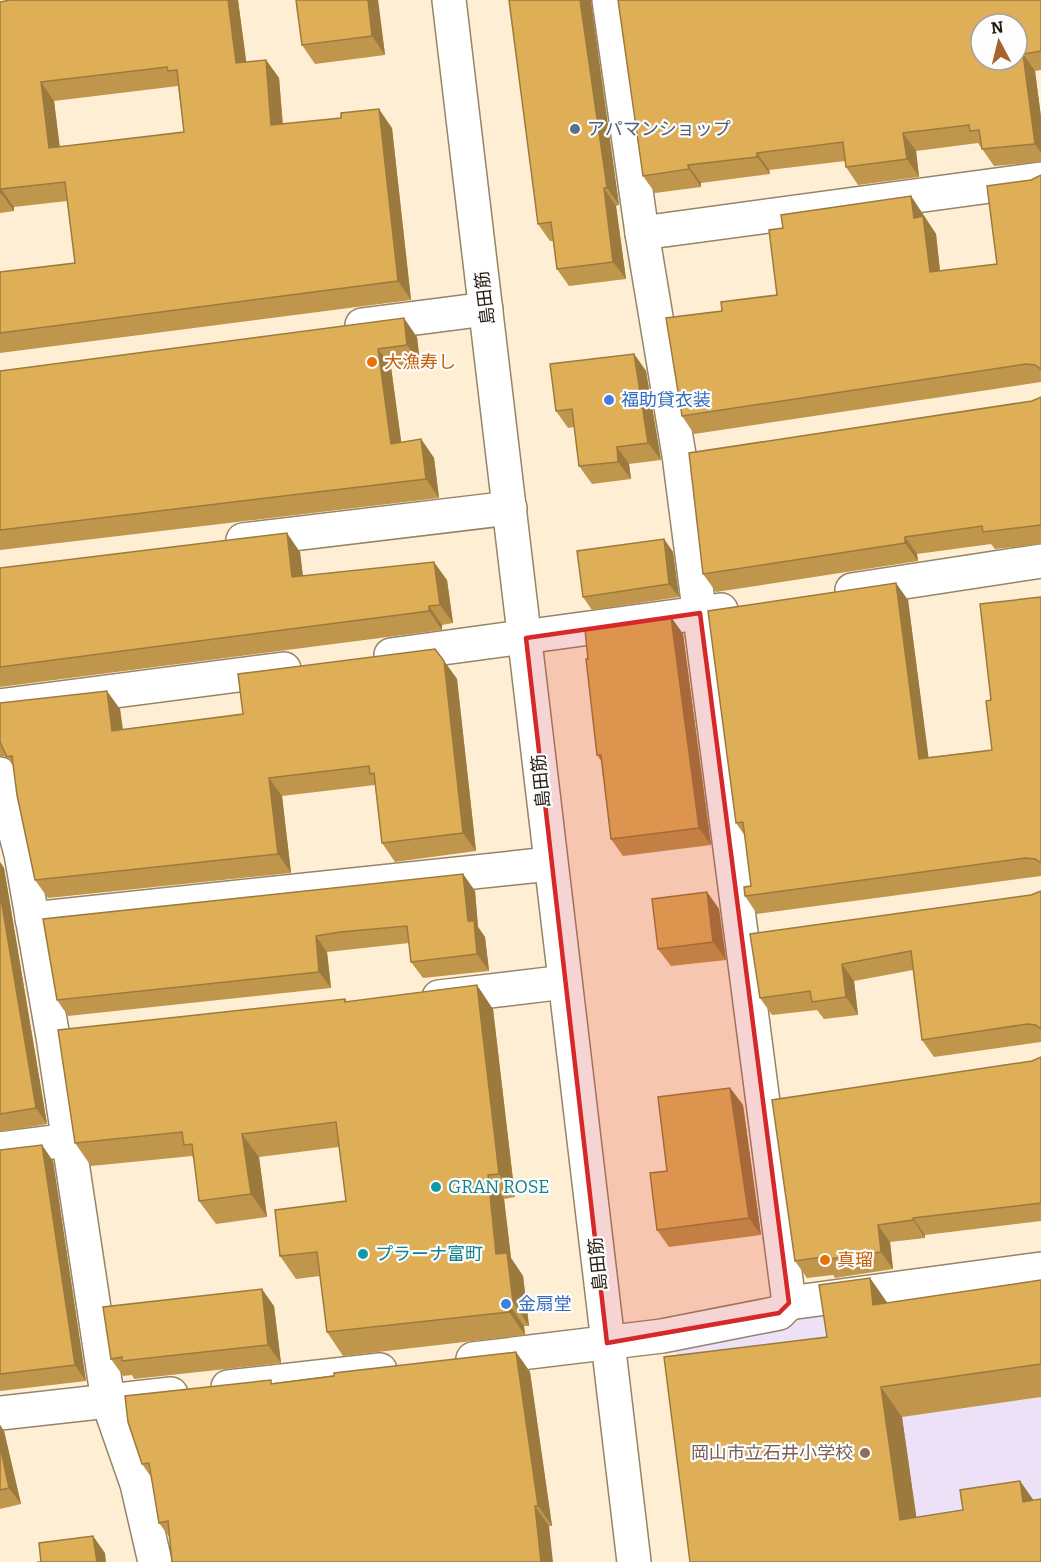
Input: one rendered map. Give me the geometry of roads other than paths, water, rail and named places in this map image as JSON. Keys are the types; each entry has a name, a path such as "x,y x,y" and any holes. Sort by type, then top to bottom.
{"street":[{"name":"島田筋","path":"449,0 634,1562"},
{"path":"609,0 642,233 679,455 761,1102 789,1303"},
{"path":"642,233 1041,179"},
{"path":"330,330 486,309"},
{"path":"679,455 714,450"},
{"path":"210,544 510,508"},
{"path":"827,594 1041,561"},
{"path":"366,658 526,638 746,606"},
{"path":"0,706 319,664"},
{"path":"0,774 10,855 32,919 53,1036 108,1401 137,1484 155,1562"},
{"path":"32,919 550,864"},
{"path":"741,935 775,930"},
{"path":"406,1000 565,982"},
{"path":"53,1036 88,1033"},
{"path":"761,1102 795,1097"},
{"path":"0,1149 68,1140"},
{"path":"446,1362 662,1336 779,1313 789,1303 1041,1269"},
{"path":"0,1413 411,1366"}],"place":[{"name":"アパマンショップ","path":"575,129"},
{"name":"大漁寿し","path":"372,362"},
{"name":"福助貸衣装","path":"609,400"},
{"name":"GRAN ROSE","path":"436,1187"},
{"name":"プラーナ富町","path":"363,1254"},
{"name":"真瑠","path":"825,1260"},
{"name":"金扇堂","path":"506,1304"},
{"name":"岡山市立石井小学校","path":"865,1453"}]}
